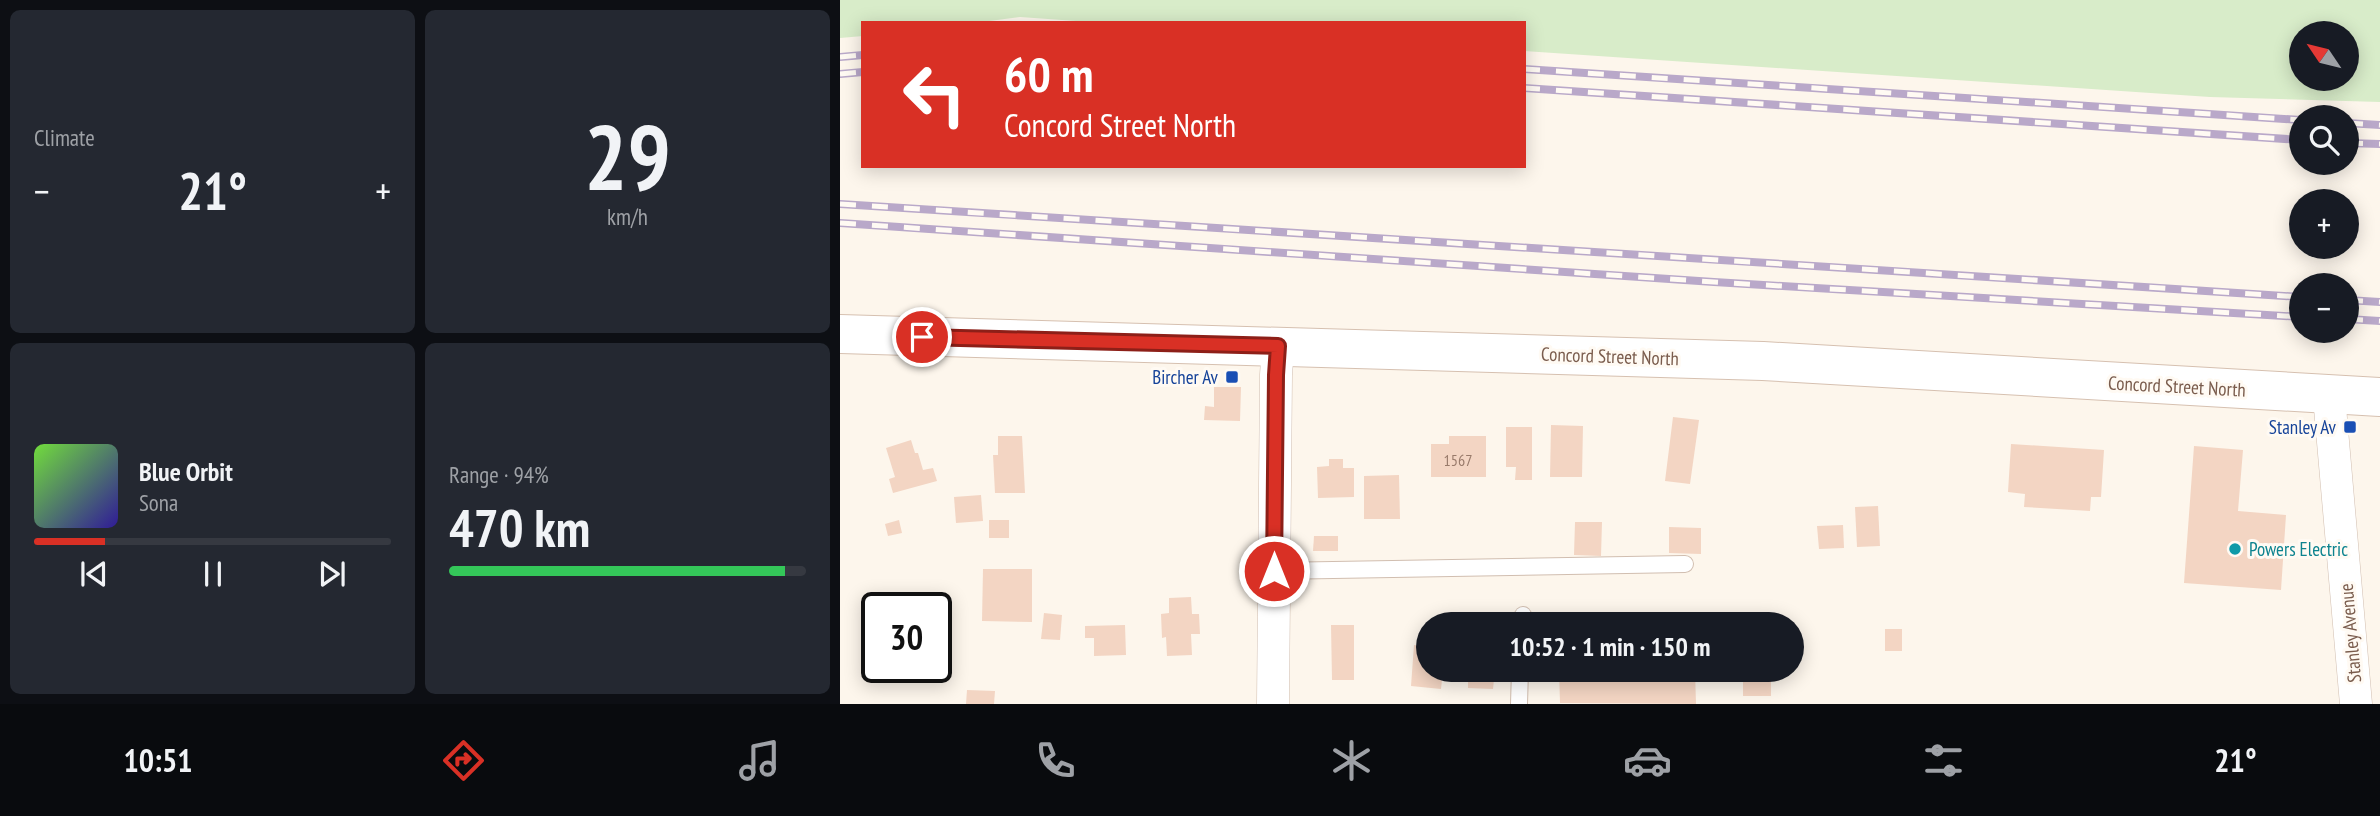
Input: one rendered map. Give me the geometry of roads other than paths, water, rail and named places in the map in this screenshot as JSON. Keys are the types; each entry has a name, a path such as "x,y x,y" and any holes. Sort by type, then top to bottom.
{"main road":[{"name":"Concord Street North","path":"840,334 1763,361 2380,397"}],"street":[{"path":"1273,704 1278,346"},
{"name":"Stanley Avenue","path":"2329,396 2356,704"}],"lane":[{"path":"1274,571 1685,564"},
{"path":"1518,704 1519,682"}],"railway":[{"path":"840,57 861,55"},
{"path":"1526,69 2289,119"},
{"path":"840,74 861,72"},
{"path":"1526,88 2289,139"},
{"path":"2359,124 2380,125"},
{"path":"2359,143 2380,144"},
{"path":"840,204 2289,296"},
{"path":"840,223 1714,282 2289,316"},
{"path":"2359,301 2380,302"},
{"path":"2359,320 2380,321"}],"place":[{"name":"Bircher Av","path":"1232,377"},
{"name":"Stanley Av","path":"2350,427"},
{"name":"Powers Electric","path":"2235,549"}]}
